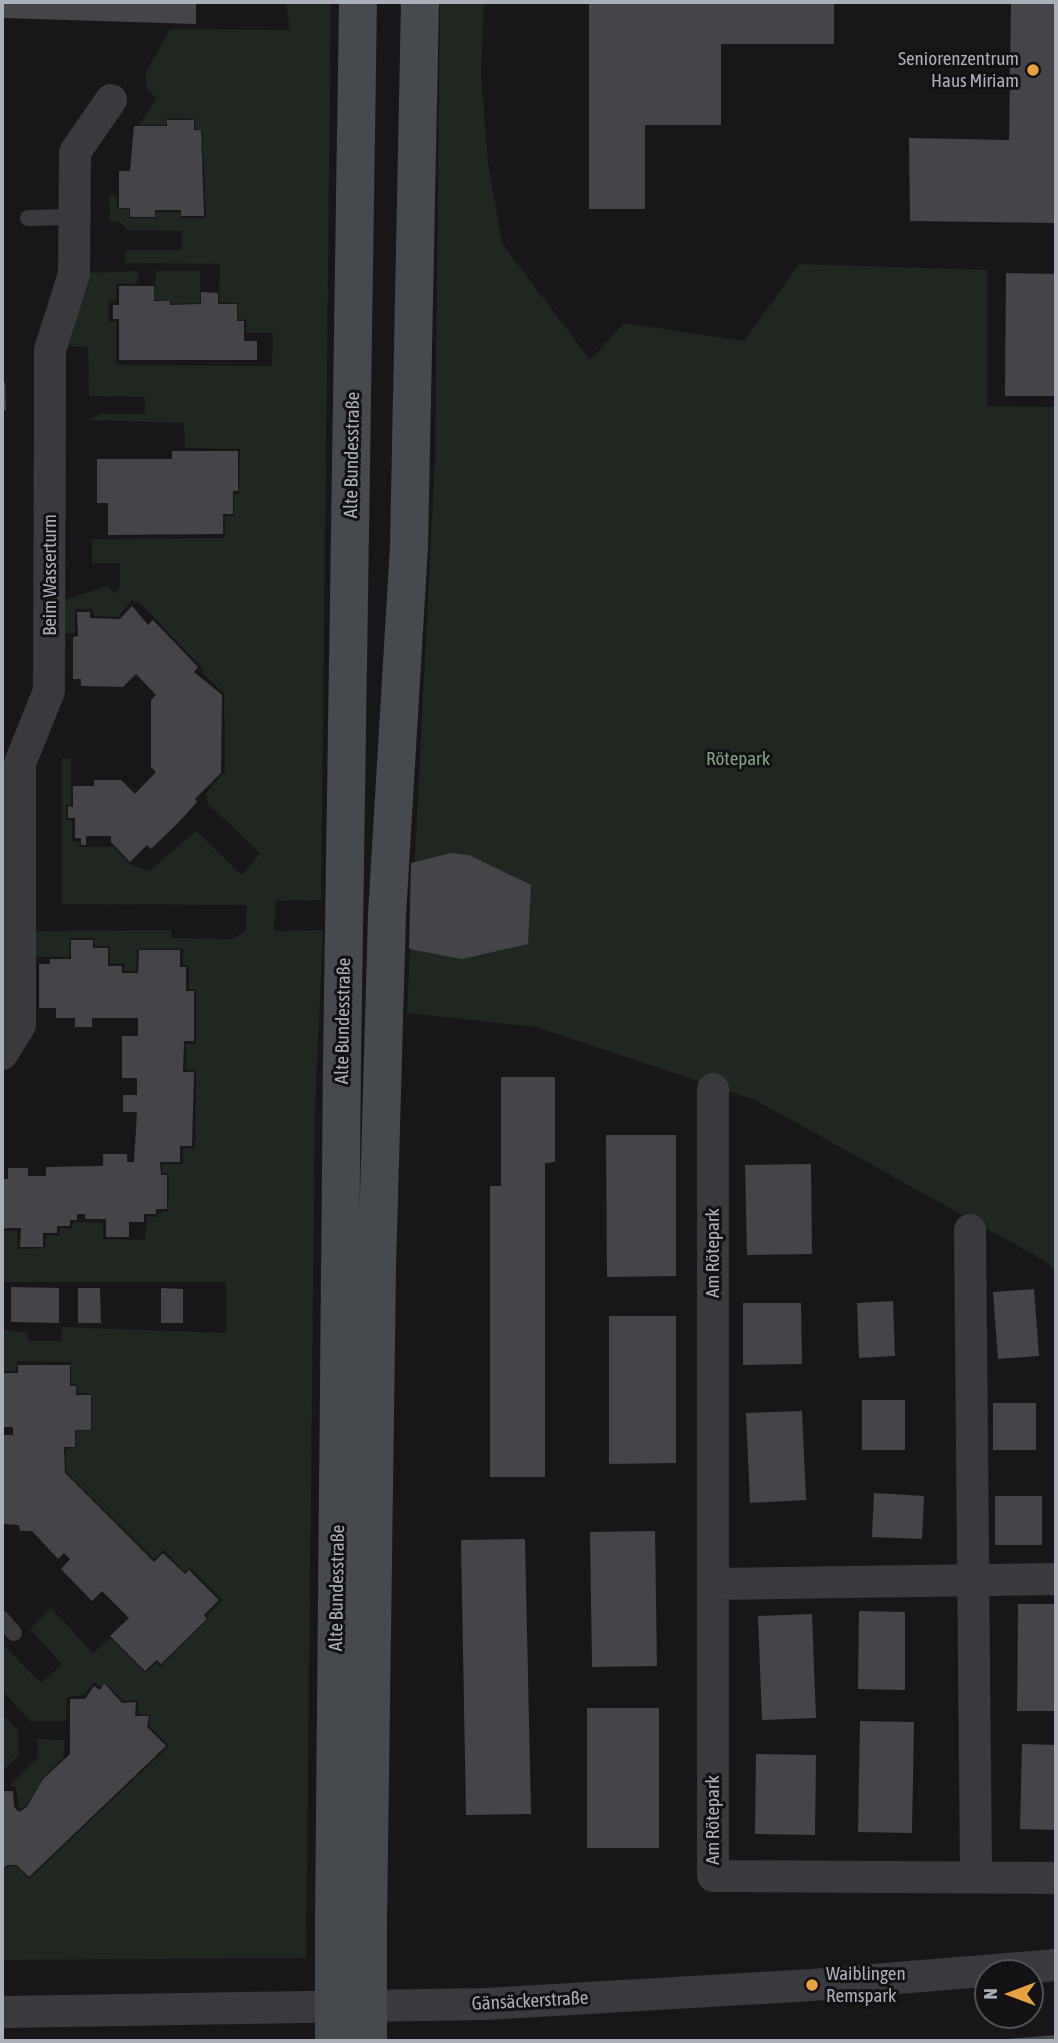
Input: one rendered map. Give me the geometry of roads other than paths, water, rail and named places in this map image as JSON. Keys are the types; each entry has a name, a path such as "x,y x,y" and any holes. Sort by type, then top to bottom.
{"main road":[{"name":"Alte Bundesstraße","path":"351,1923 342,1088 358,2"},
{"name":"Alte Bundesstraße","path":"334,2041 351,1923 393,795 409,546 420,2"},
{"path":"351,1923 368,2041"}],"street":[{"name":"Beim Wasserturm","path":"2,1054 20,1024 20,763 49,691 50,350 74,274 75,152 111,100"},
{"name":"Am Rötepark","path":"713,1089 713,1876 1056,1878"},
{"path":"970,1230 976,1877"},
{"path":"713,1584 1056,1579"},
{"name":"Gänsäckerstraße","path":"2,2012 486,2004 812,1984 1056,1965"}],"lane":[{"path":"28,218 73,217"},
{"path":"2,1619 14,1633"}],"place":[{"name":"Seniorenzentrum Haus Miriam","path":"1033,70"},
{"name":"Waiblingen Remspark","path":"812,1985"}],"park label":[{"name":"Rötepark","path":"738,759"}]}
